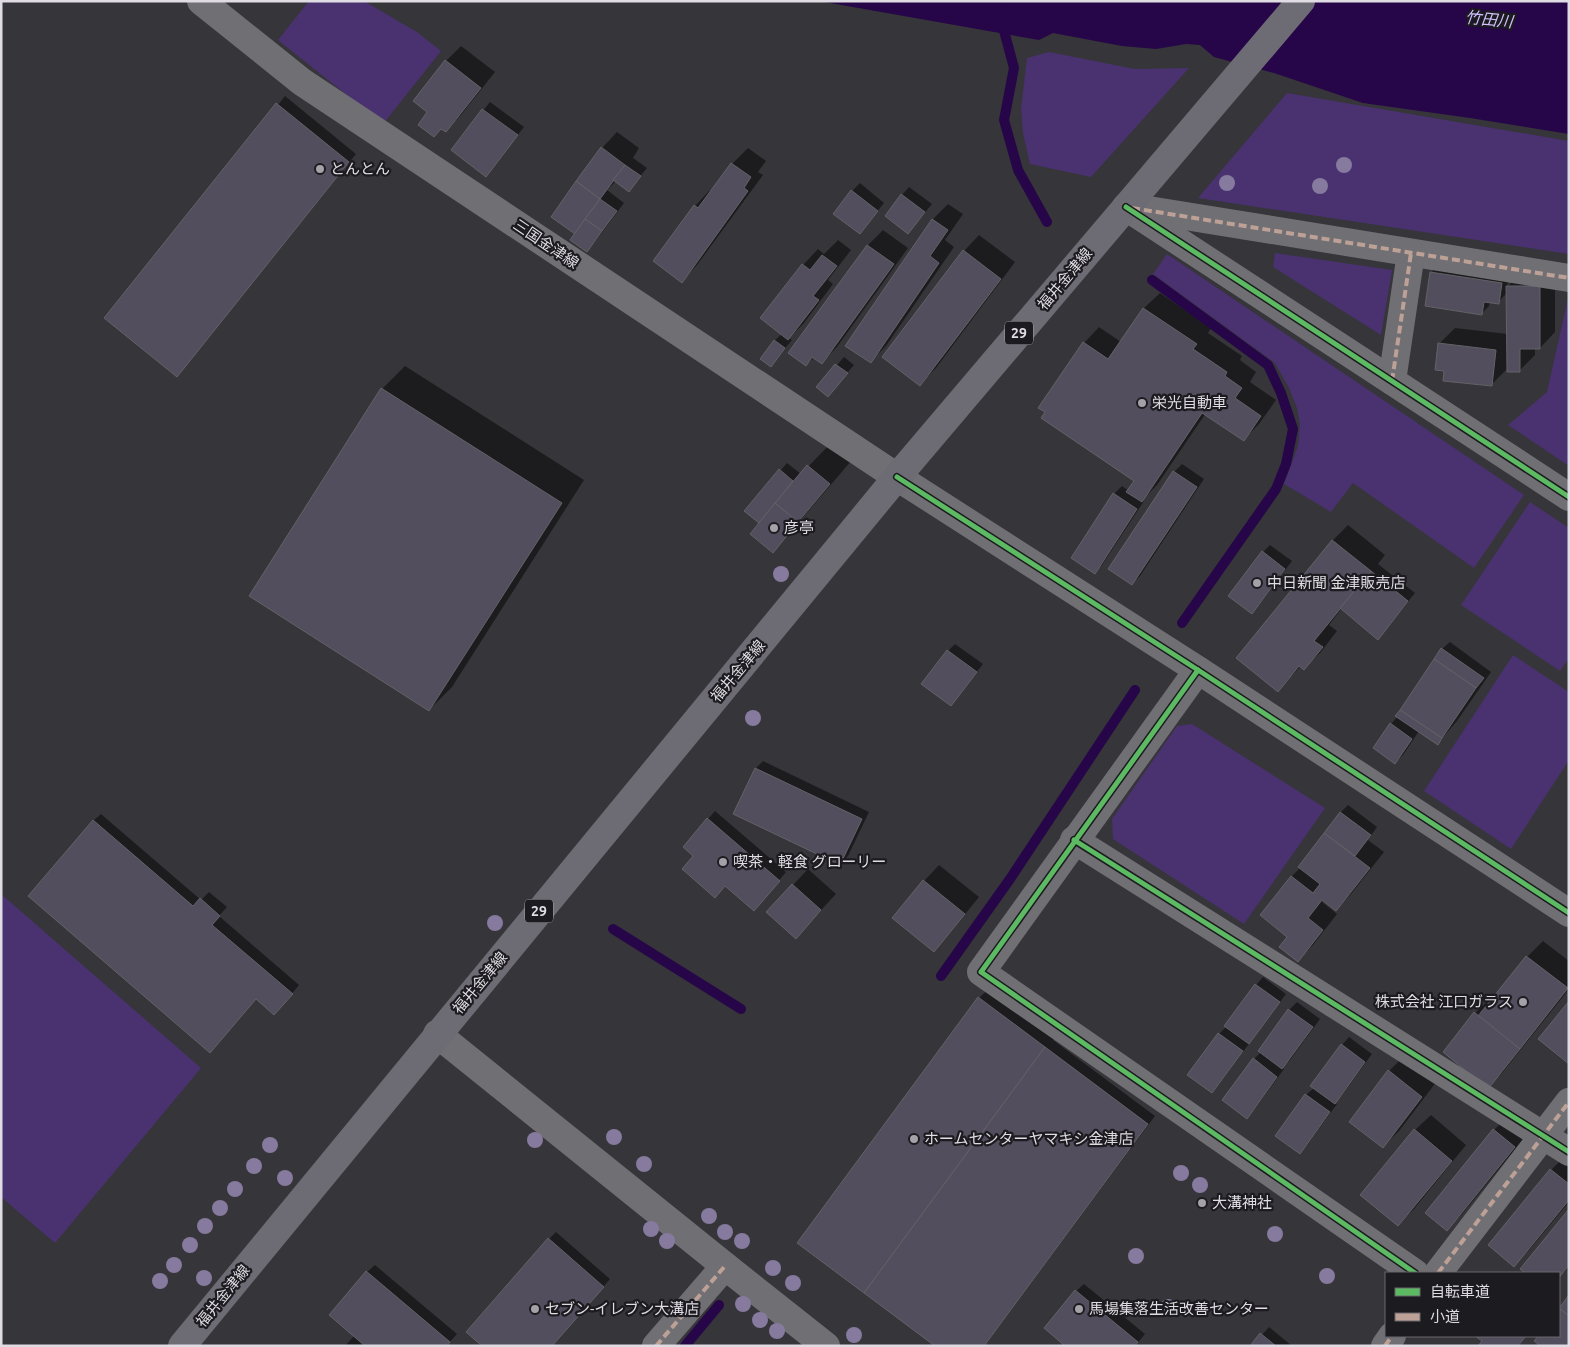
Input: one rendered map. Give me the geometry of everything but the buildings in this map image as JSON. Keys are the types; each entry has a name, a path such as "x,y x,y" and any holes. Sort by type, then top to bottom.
{"main road":[{"name":"福井金津線","path":"182,1346 437,1034 898,477 1301,1"}],"street":[{"name":"三国金津線","path":"201,1 302,82 898,477 1198,670 1569,913"},
{"path":"1133,198 1411,254 1569,278"},
{"path":"1133,198 1392,381 1569,497"},
{"path":"1392,381 1411,254"},
{"path":"1198,670 1074,840 981,972 1414,1272"},
{"path":"1074,840 1569,1152"},
{"path":"437,1034 826,1346"},
{"path":"1439,1272 1569,1102"},
{"path":"656,1346 725,1266"}],"shaded area":[{"path":"309,1 364,1 417,32 441,51 383,124 278,40"},
{"path":"1049,52 1135,69 1189,68 1091,177 1030,164 1023,133 1021,109 1027,58"},
{"path":"1287,93 1569,141 1569,254 1198,198"},
{"path":"1275,253 1392,270 1381,335 1273,267"},
{"path":"1167,254 1524,495 1474,568 1353,483 1331,512 1284,484 1298,446 1300,424 1297,408 1289,388 1275,363 1153,274"},
{"path":"1569,294 1569,466 1508,425 1547,392"},
{"path":"1530,502 1569,528 1569,658 1560,671 1461,605"},
{"path":"1513,655 1569,692 1569,760 1511,849 1424,791"},
{"path":"1192,724 1325,808 1244,924 1113,839 1112,819 1177,726"},
{"path":"1,894 201,1068 55,1243 1,1197"}],"water":[{"name":"竹田川","path":"819,1 1569,1 1569,134 1363,103 1274,73 1214,57 1200,45 1186,44 1156,49 1122,46 1053,33 1039,40"}],"waterway":[{"path":"996,1 1014,68 1004,120 1018,170 1047,222"},
{"path":"1152,280 1268,365 1281,393 1293,429 1286,464 1276,489 1182,623"},
{"path":"941,976 1010,879 1135,690"},
{"path":"613,929 741,1009"},
{"path":"685,1346 719,1305"}],"marked path":[{"path":"1132,208 1569,278"},
{"path":"1392,381 1411,253"},
{"path":"1439,1272 1569,1102"},
{"path":"656,1346 725,1266"},
{"path":"1385,1346 1391,1337"}],"cycle path":[{"path":"1126,207 1569,497"},
{"path":"897,477 1198,670 1569,913"},
{"path":"1198,670 981,972 1414,1272"},
{"path":"1074,840 1569,1152"}],"place":[{"name":"とんとん","path":"320,169"},
{"name":"栄光自動車","path":"1142,403"},
{"name":"彦亭","path":"774,528"},
{"name":"中日新聞 金津販売店","path":"1257,583"},
{"name":"喫茶・軽食 グローリー","path":"723,862"},
{"name":"株式会社 江口ガラス","path":"1523,1002"},
{"name":"ホームセンターヤマキシ金津店","path":"914,1139"},
{"name":"大溝神社","path":"1202,1203"},
{"name":"セブン-イレブン大溝店","path":"535,1309"},
{"name":"馬場集落生活改善センター","path":"1079,1309"}]}
